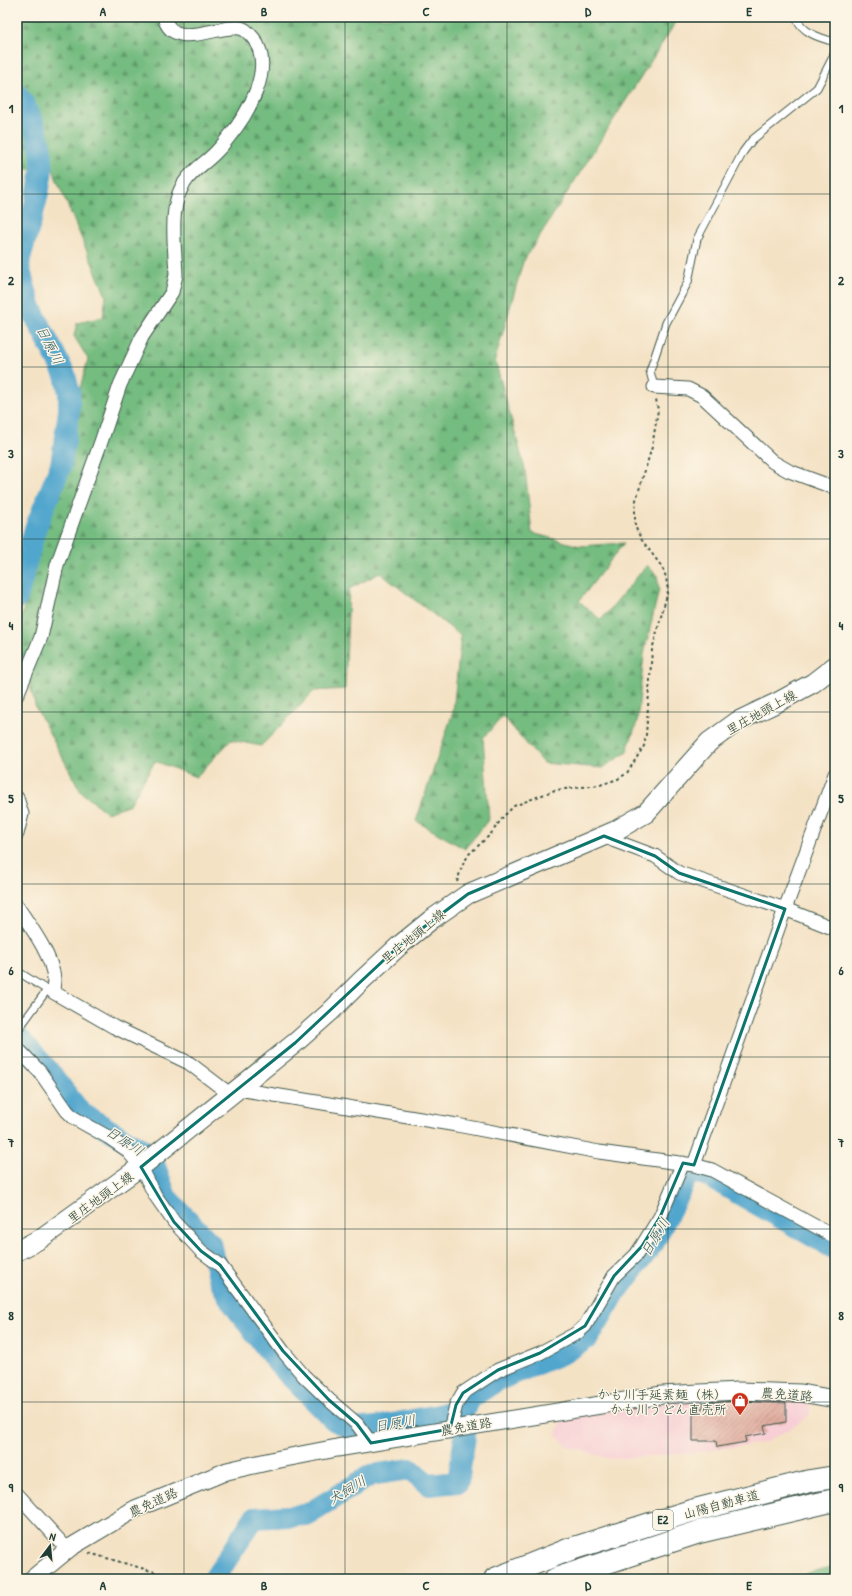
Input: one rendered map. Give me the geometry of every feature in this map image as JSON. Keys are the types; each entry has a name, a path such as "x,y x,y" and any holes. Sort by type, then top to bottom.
{"highway":[{"name":"山陽自動車道","path":"495,1579 568,1550 691,1512 810,1481 835,1477"},
{"name":"山陽自動車道","path":"556,1579 699,1532 835,1500"}],"main road":[{"name":"里庄地頭上線","path":"17,1251 40,1240 147,1162 235,1092 330,1012 361,981 432,919 468,894 604,836 646,813 709,742 738,721 813,683 835,666"}],"street":[{"path":"17,695 41,637 56,565 102,439 120,384 142,337 172,292 176,275 174,218 177,195 188,178 217,152 236,129 256,91 261,70 262,59 260,47 249,33 242,28 233,28 198,35 183,34 173,30 166,23 164,17"},
{"path":"654,387 688,389 702,396 773,462 789,471 835,488"},
{"path":"457,1426 456,1405 463,1393 498,1370 540,1353 577,1333 585,1326 614,1276 636,1255 660,1217 689,1164 835,774"},
{"path":"17,798 22,814 17,834"},
{"path":"604,836 655,856 679,873 785,909 835,929"},
{"path":"17,906 47,954 54,979 50,991 114,1027 189,1064 235,1092 457,1125 598,1152 689,1164 712,1170 835,1237"},
{"path":"17,1048 40,1072 67,1111 74,1118 108,1137 147,1162 155,1195 174,1222 201,1251 220,1265 283,1351 304,1376 357,1424 369,1439"},
{"name":"農免道路","path":"32,1579 70,1549 135,1509 227,1471 337,1448 369,1439 662,1395 738,1391 801,1393 835,1399"},
{"path":"17,1494 70,1549"}],"lane":[{"path":"796,17 804,29 819,38 835,42"},
{"path":"654,387 650,371 666,323 688,282 697,239 743,152 752,140 817,88 835,53"},
{"path":"17,971 50,991 18,1030"}],"path":[{"path":"454,886 459,880 462,866 469,854 490,835 503,817 514,806 555,790 600,785 618,779 627,773 644,746 652,650 668,591 666,577 662,567 641,539 635,526 636,500 652,447 658,410 654,387"},
{"path":"70,1549 179,1579"}],"highlighted area":[{"path":"604,836 655,856 679,873 785,909 694,1165 683,1163 660,1217 642,1246 614,1276 585,1326 540,1353 498,1370 463,1393 456,1405 450,1429 371,1443 357,1424 329,1400 283,1351 220,1265 201,1251 174,1222 141,1167 295,1043 400,945 468,894"}],"shaded area":[{"path":"787,1398 810,1402 810,1414 798,1424 764,1443 691,1453 610,1459 567,1446 557,1436 561,1419 671,1401"}],"green space":[{"path":"17,17 679,17 523,262 495,360 525,469 532,533 580,546 624,543 579,601 601,620 647,565 657,575 659,589 644,654 637,722 626,753 602,768 543,763 503,716 483,738 489,819 465,849 416,821 453,712 461,636 380,573 349,589 345,689 314,691 261,746 231,740 196,777 155,761 130,804 107,813 81,792 36,708 17,635 44,532 72,455 79,392 88,359 74,336 77,323 103,317 106,296 56,178 40,121 17,87"},
{"path":"17,100 30,133 36,166 28,170 17,165"},
{"path":"835,1566 835,1579 784,1579"}],"building":[{"name":"かも川手延素麺（株） かも川うどん直売所","path":"738,1401 786,1403 786,1422 764,1426 766,1433 745,1437 746,1442 717,1447 716,1441 693,1441 693,1409 703,1408 703,1403"}],"waterway":[{"name":"日原川","path":"17,94 26,107 34,126 42,156 41,179 20,258 19,267 30,306 65,375 69,392 69,411 61,465 35,529 17,598"},
{"name":"日原川","path":"17,1036 47,1069 81,1113 145,1151 152,1158 166,1197 210,1243 218,1277 231,1301 278,1364 334,1420 351,1429 376,1427 439,1415 465,1407 472,1397 496,1381 563,1353 588,1338 614,1295 654,1242 685,1180 692,1174 697,1173 706,1175 835,1249"},
{"name":"犬飼川","path":"214,1579 254,1518 306,1515 371,1475 410,1469 429,1485 458,1482 465,1436 461,1418 465,1408"}],"place":[{"name":"かも川手延素麺（株） かも川うどん直売所","path":"740,1416"}]}
